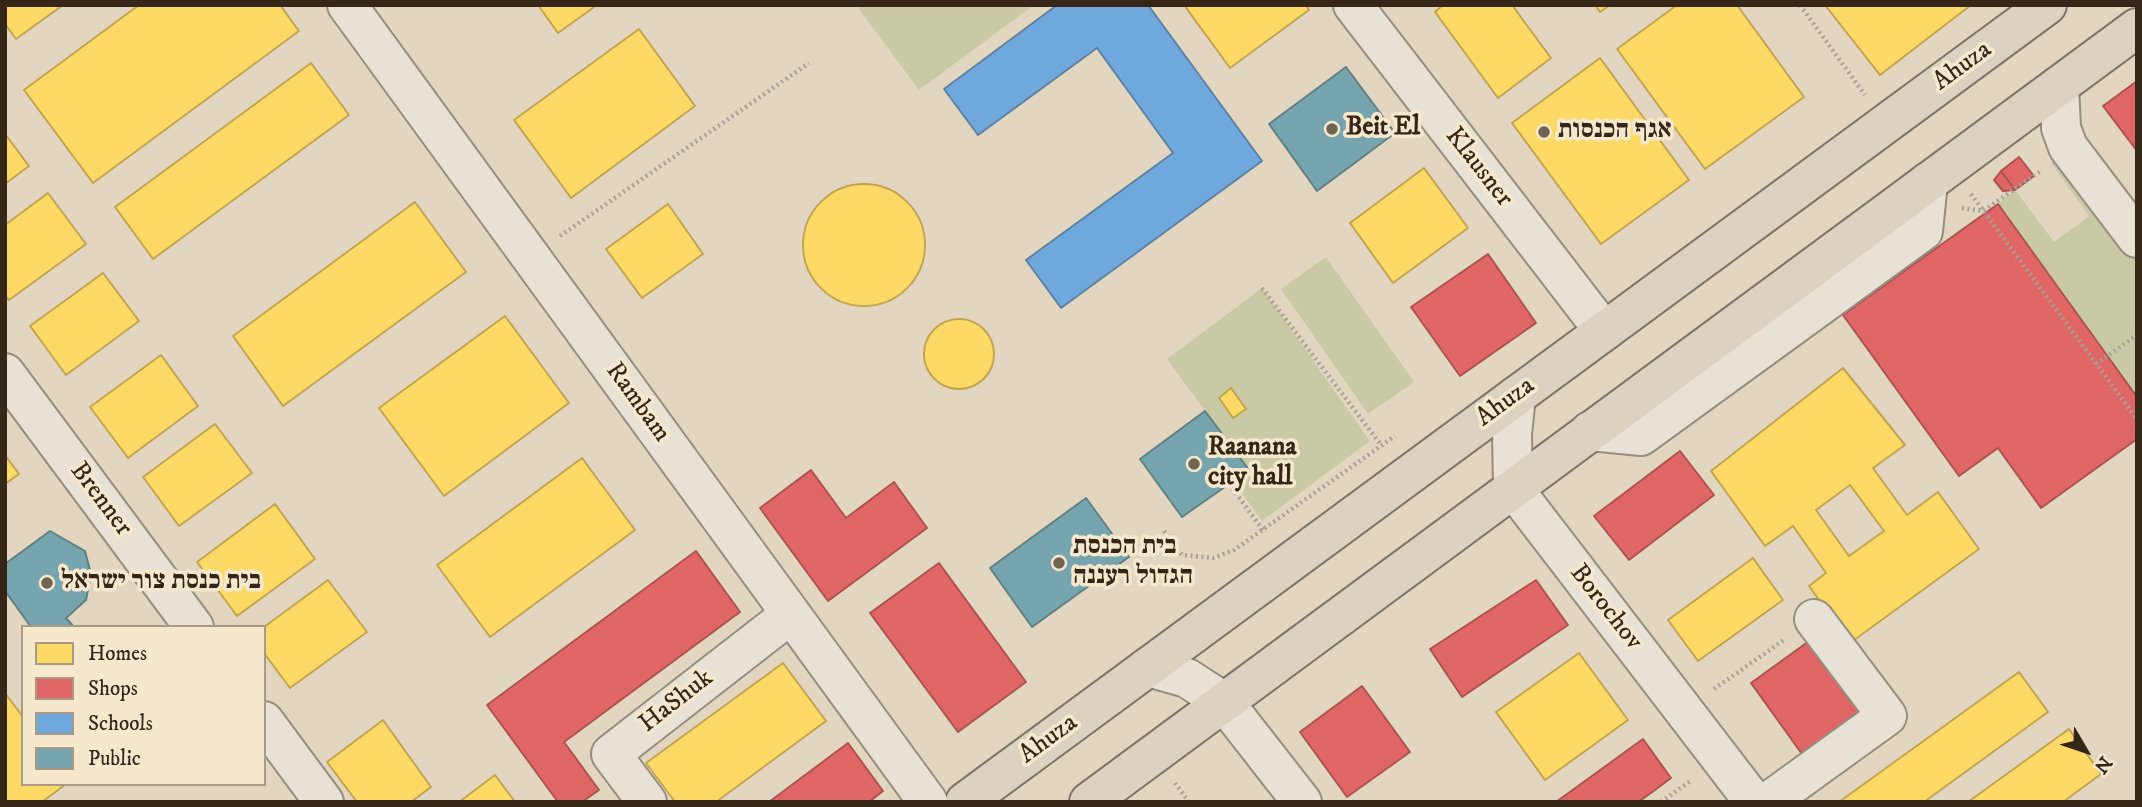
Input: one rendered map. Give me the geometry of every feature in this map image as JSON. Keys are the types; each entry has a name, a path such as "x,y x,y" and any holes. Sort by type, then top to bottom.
{"main road":[{"name":"Ahuza","path":"965,802 2047,5"},
{"path":"1088,802 2137,28"}],"street":[{"name":"Rambam","path":"346,5 928,802"},
{"name":"Klausner","path":"1353,5 1604,331"},
{"path":"2059,86 2061,128 2070,150 2137,238"},
{"name":"Brenner","path":"5,373 193,625"},
{"path":"1513,488 1511,434 1516,396"},
{"name":"Borochov","path":"1513,488 1754,802"},
{"name":"HaShuk","path":"647,802 611,754 791,614"},
{"path":"1768,802 1887,716 1814,619"},
{"path":"1148,667 1187,678 1224,702 1302,802"},
{"path":"1252,738 1249,711 1257,677"},
{"path":"266,724 324,802"}],"path":[{"path":"1800,5 1885,124"},
{"path":"531,257 809,63"},
{"path":"1983,211 2070,150"},
{"path":"1939,174 1983,211 2137,419"},
{"path":"1262,288 1381,445"},
{"path":"2096,364 2137,335"},
{"path":"1164,531 1182,555 1213,558 1234,550 1401,431"},
{"path":"1229,484 1289,564"},
{"path":"1683,710 1814,619"}],"green space":[{"path":"856,5 1034,5 919,90"},
{"path":"2070,150 2137,238 2137,397 1998,204 2015,190 2054,242 2089,216 2051,163"},
{"path":"1326,257 1414,382 1368,414 1281,289"},
{"path":"1262,288 1370,441 1262,521 1233,481 1248,469 1167,359"}],"building: Homes":[{"path":"5,5 63,5 16,39 5,24"},
{"path":"139,5 280,5 299,31 93,183 24,90"},
{"path":"538,5 597,5 558,33"},
{"path":"1184,5 1306,5 1309,10 1230,68"},
{"path":"1443,5 1512,5 1551,58 1498,98 1435,12"},
{"path":"1595,5 1610,5 1600,12"},
{"path":"1677,5 1737,5 1804,97 1705,169 1617,49"},
{"path":"1825,5 1971,5 1880,75"},
{"path":"639,29 695,106 571,198 514,120"},
{"path":"1600,58 1689,180 1601,244 1512,123"},
{"path":"311,63 349,115 153,259 115,207"},
{"path":"5,134 29,166 5,184"},
{"path":"1424,168 1468,228 1393,283 1350,223"},
{"path":"864,184 887,189 907,202 920,222 925,245 920,268 907,288 887,301 864,306 841,301 821,288 808,268 803,245 808,222 821,202 841,189"},
{"path":"48,193 86,244 9,300 5,296 5,225"},
{"path":"415,202 466,272 283,406 233,336"},
{"path":"668,204 703,254 642,298 606,249"},
{"path":"103,273 139,321 66,375 30,326"},
{"path":"505,316 569,403 444,496 379,408"},
{"path":"952,319 966,319 979,325 988,334 994,354 992,367 984,379 966,389 952,389 939,383 930,374 924,361 924,347 930,334 939,325"},
{"path":"161,355 198,406 128,458 90,407"},
{"path":"1843,368 1905,445 1873,468 1907,515 1938,492 1979,549 1850,643 1809,586 1826,573 1793,526 1765,546 1711,471","holes":["1850,485 1884,531 1849,556 1816,510"]},
{"path":"1231,388 1246,409 1233,418 1219,398"},
{"path":"215,424 252,473 179,526 143,477"},
{"path":"5,455 19,474 5,484"},
{"path":"582,458 635,530 490,637 437,565"},
{"path":"275,504 315,559 237,616 197,562"},
{"path":"1753,558 1783,600 1698,661 1668,620"},
{"path":"328,580 367,632 290,688 266,656 266,626"},
{"path":"1579,653 1628,720 1545,780 1496,712"},
{"path":"783,663 826,721 716,802 675,802 646,763"},
{"path":"2019,672 2048,712 1924,802 1839,802"},
{"path":"5,693 21,714 21,786 63,786 42,802 5,802"},
{"path":"383,720 431,787 411,802 357,802 327,762"},
{"path":"2069,729 2101,774 2063,802 1968,802"},
{"path":"495,775 515,802 459,802"}],"building: Shops":[{"path":"2137,81 2137,151 2103,106"},
{"path":"2019,157 2034,176 2015,190 2001,171"},
{"path":"2001,171 2015,190 2003,191 1994,180"},
{"path":"1998,204 2137,397 2137,439 2041,508 1998,448 1959,476 1843,315"},
{"path":"1488,254 1536,323 1460,376 1411,307"},
{"path":"1680,451 1714,495 1629,560 1594,516"},
{"path":"811,470 846,518 894,482 927,528 828,601 760,508"},
{"path":"696,551 740,612 564,742 599,790 582,802 558,802 487,705"},
{"path":"939,563 1026,682 958,732 870,613"},
{"path":"1536,580 1568,625 1462,697 1430,649"},
{"path":"1816,636 1872,714 1807,761 1751,683"},
{"path":"1362,686 1410,752 1347,797 1300,732"},
{"path":"1643,739 1671,778 1644,798 1638,802 1556,802"},
{"path":"848,743 883,791 869,802 769,802"}],"building: Schools":[{"path":"1057,5 1148,5 1262,161 1061,308 1026,260 1173,153 1097,48 978,135 944,89"}],"building: Public":[{"name":"Beit El","path":"1346,67 1395,133 1317,191 1269,124"},
{"name":"Raanana city hall","path":"1205,411 1249,470 1182,517 1140,459"},
{"name":"בית הכנסת הגדול רעננה","path":"1086,498 1129,557 1032,627 990,568"},
{"name":"בית כנסת צור ישראל","path":"50,531 85,551 91,574 86,600 66,618 72,625 30,625 5,591 5,564"}],"place":[{"name":"Beit El","path":"1332,129"},
{"name":"אגף הכנסות","path":"1544,132"},
{"name":"Raanana city hall","path":"1194,464"},
{"name":"בית הכנסת הגדול רעננה","path":"1059,563"},
{"name":"בית כנסת צור ישראל","path":"47,583"}]}
